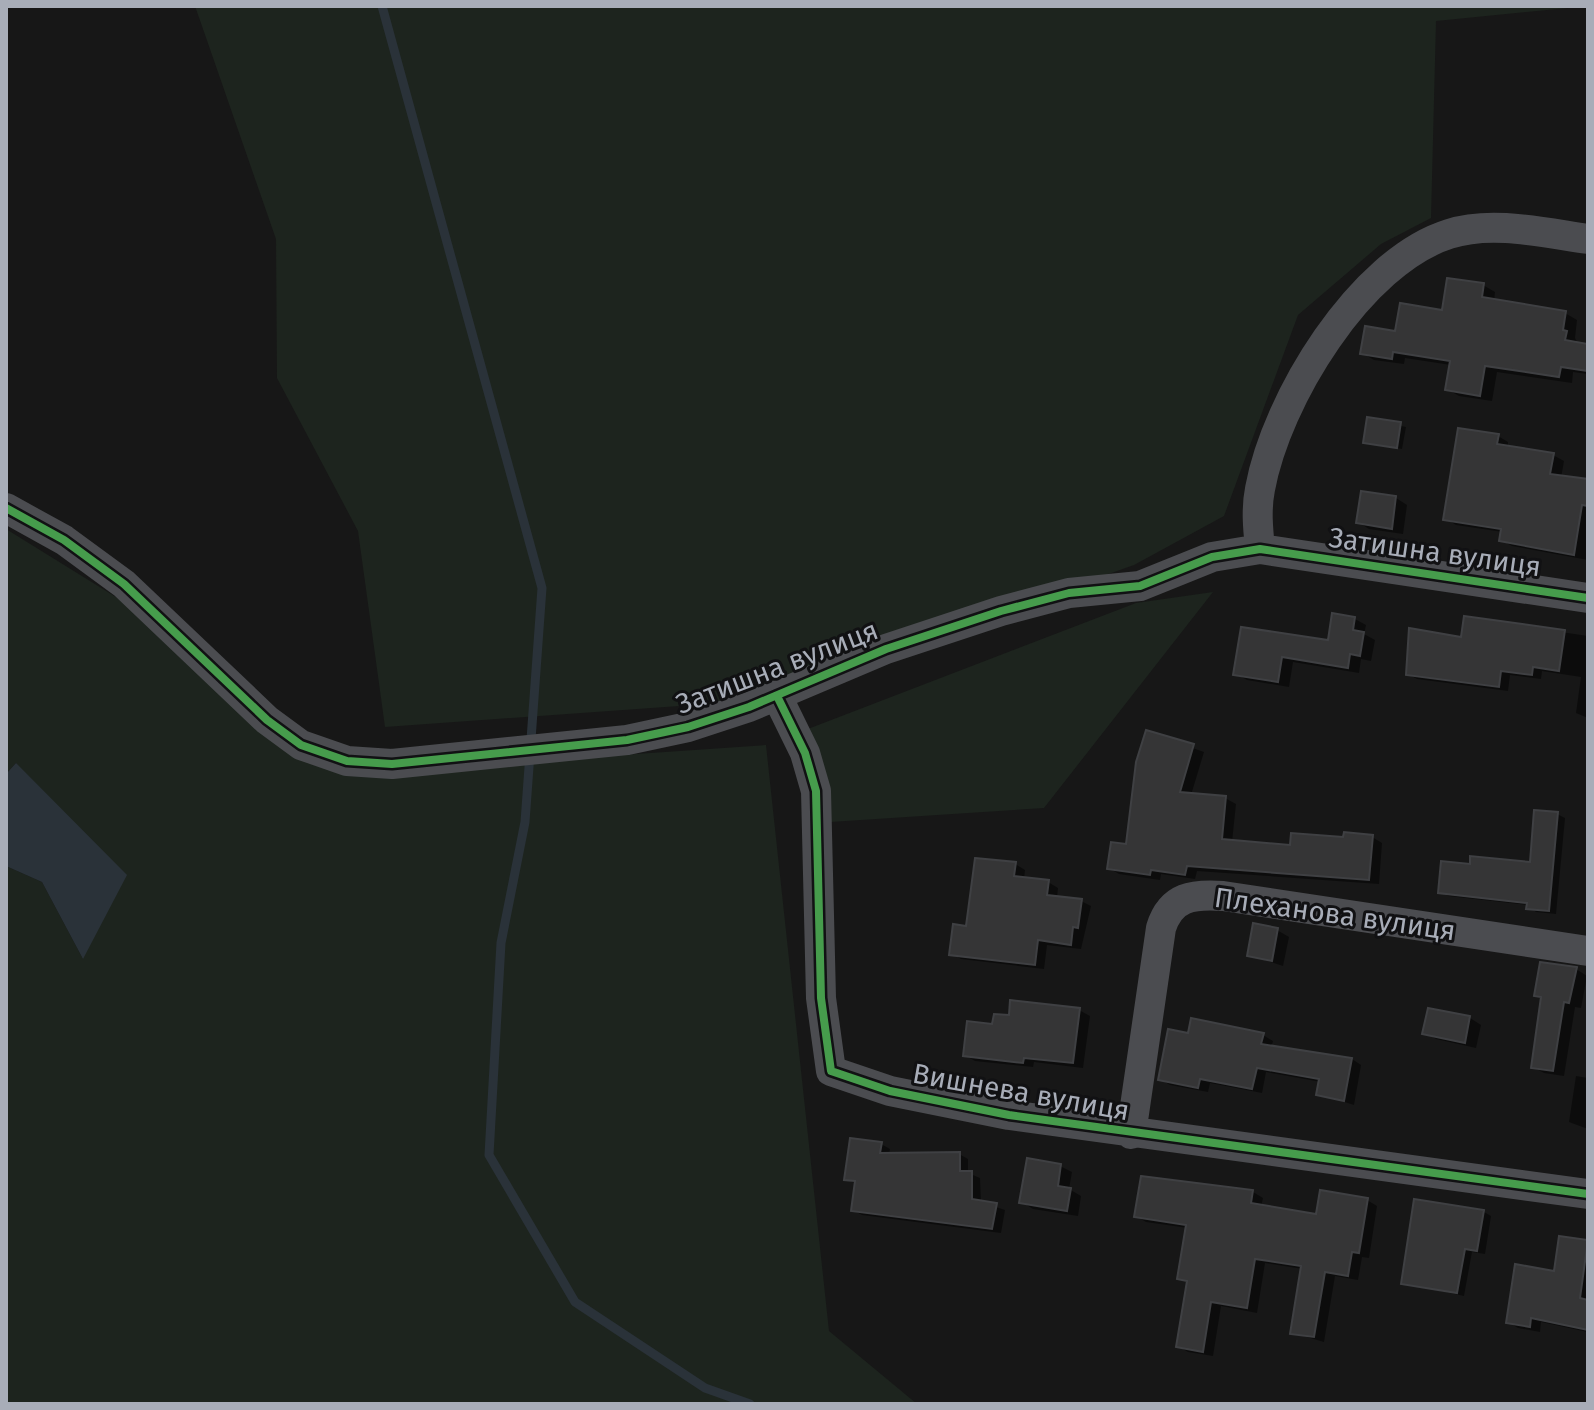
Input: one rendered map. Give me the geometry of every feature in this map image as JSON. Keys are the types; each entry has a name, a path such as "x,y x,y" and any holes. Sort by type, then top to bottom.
{"street":[{"path":"1260,549 1261,485 1289,408 1333,331 1368,286 1386,269 1430,242 1459,231 1495,229 1588,239"},
{"name":"Затишна вулиця","path":"6,508 64,540 124,584 259,712 301,745 333,758 392,764 627,740 688,727 777,696 886,649 1031,602 1069,593 1140,586 1212,557 1260,549 1588,598"},
{"name":"Вишнева вулиця","path":"777,696 805,753 816,791 821,998 831,1071 890,1091 1009,1115 1588,1194"},
{"name":"Плеханова вулиця","path":"1131,1134 1161,928 1170,908 1187,897 1223,896 1588,951"}],"shaded area":[{"path":"195,6 1588,6 1436,21 1431,218 1381,244 1298,315 1224,516 1134,565 749,701 385,727 358,531 277,378 276,239"},
{"path":"6,529 119,599 343,774 766,745 829,1331 917,1404 6,1404 6,866 42,882 83,959 16,763 6,774"},
{"path":"1213,592 1044,808 815,823 800,732 1136,603"},
{"path":"16,763 127,875 83,959 42,882 6,866 6,774"}],"building":[{"path":"1447,278 1484,283 1482,297 1566,311 1565,340 1588,344 1588,371 1561,367 1559,377 1485,366 1480,396 1445,390 1450,361 1393,352 1392,359 1360,354 1365,326 1395,331 1400,303 1442,310"},
{"path":"1367,417 1401,422 1397,448 1363,443"},
{"path":"1458,428 1499,434 1497,444 1554,453 1550,474 1588,479 1588,506 1582,505 1574,555 1499,541 1501,529 1443,520"},
{"path":"1361,491 1396,496 1392,529 1356,523"},
{"path":"1332,613 1355,617 1353,630 1364,632 1360,656 1350,654 1348,668 1282,657 1278,682 1233,675 1241,627 1328,640"},
{"path":"1464,616 1565,630 1559,671 1533,667 1532,675 1501,671 1499,687 1406,675 1409,628 1461,637"},
{"path":"1146,730 1194,744 1180,792 1226,796 1222,839 1290,845 1291,833 1343,837 1344,832 1373,835 1369,880 1187,866 1185,875 1151,870 1150,875 1107,869 1111,842 1126,844 1136,762"},
{"path":"1534,810 1558,812 1549,911 1526,909 1527,903 1438,893 1441,861 1470,864 1470,856 1530,862"},
{"path":"975,858 1016,862 1014,876 1049,880 1047,895 1082,899 1078,928 1073,927 1071,945 1038,940 1035,965 949,955 953,924 966,926"},
{"path":"1253,923 1278,928 1272,961 1247,956"},
{"path":"1540,962 1577,967 1569,1003 1564,1002 1553,1071 1531,1068 1541,997 1534,996"},
{"path":"1010,1000 1080,1008 1073,1063 1024,1058 1023,1063 963,1056 967,1021 992,1024 994,1014 1009,1015"},
{"path":"1428,1008 1470,1016 1465,1043 1422,1034"},
{"path":"1191,1018 1264,1033 1261,1044 1352,1058 1344,1101 1316,1095 1319,1079 1257,1068 1252,1089 1200,1079 1198,1088 1158,1080 1168,1029 1188,1033"},
{"path":"850,1138 882,1142 880,1153 960,1152 960,1171 972,1171 972,1199 997,1203 992,1229 851,1211 855,1181 844,1180"},
{"path":"1027,1158 1061,1164 1058,1186 1071,1188 1067,1211 1019,1203"},
{"path":"1141,1176 1253,1190 1251,1203 1316,1214 1320,1190 1368,1198 1359,1253 1352,1252 1348,1276 1325,1272 1314,1337 1290,1334 1301,1266 1255,1259 1247,1308 1211,1302 1203,1352 1176,1347 1187,1281 1177,1279 1186,1225 1134,1217"},
{"path":"1414,1199 1484,1210 1477,1251 1465,1249 1457,1293 1401,1284"},
{"path":"1559,1236 1588,1240 1580,1298 1588,1300 1588,1330 1531,1318 1530,1327 1506,1323 1515,1264 1554,1271"}],"waterway":[{"path":"382,6 542,588 525,822 501,943 489,1155 575,1302 705,1388 750,1404"}],"cycle path":[{"path":"6,508 64,540 124,584 267,720 301,745 347,761 392,764 627,740 688,727 749,707 886,649 1001,611 1069,593 1140,586 1212,557 1260,549 1588,598"},
{"path":"777,696 805,753 816,791 821,998 831,1071 890,1091 1009,1115 1588,1194"}]}
